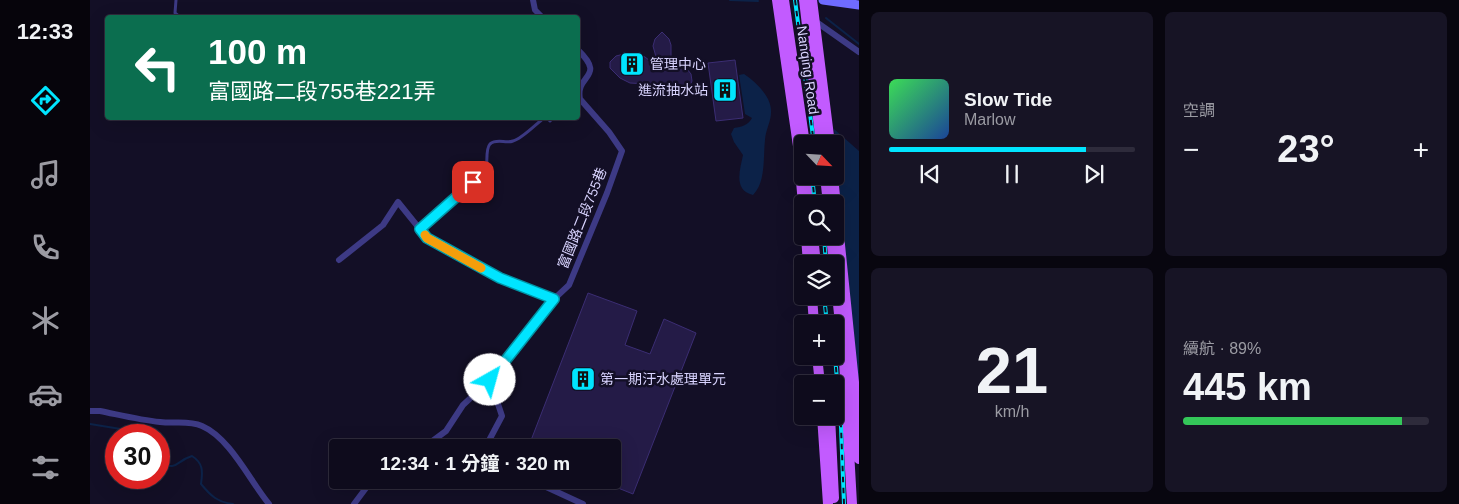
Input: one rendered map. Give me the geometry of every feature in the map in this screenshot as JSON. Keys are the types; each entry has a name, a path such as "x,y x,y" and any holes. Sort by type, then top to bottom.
{"main road":[{"path":"777,0 807,195"},
{"name":"Nanqing Road","path":"784,0 803,135"},
{"name":"Nanqing Road","path":"804,0 821,135"},
{"path":"812,0 829,135"},
{"path":"834,185 855,392 859,459"},
{"path":"844,361 855,392"},
{"path":"844,361 852,504"},
{"path":"823,425 828,504"},
{"path":"831,425 835,504"}],"street":[{"path":"533,0 535,10 540,15"},
{"path":"823,0 859,5"},
{"path":"815,21 859,52"},
{"path":"580,52 590,64 591,69 590,74 580,87"},
{"name":"富國路二段755巷","path":"435,439 446,431 463,405 490,380 554,299 569,285 622,151 609,132 580,101"},
{"path":"339,260 383,225 398,202 427,238 500,278 554,299"},
{"path":"490,380 502,416 490,439"},
{"path":"90,411 100,411 164,423 190,422 204,427 221,440 232,452 269,504"},
{"path":"354,504 365,489"},
{"path":"550,489 583,504"}],"lane":[{"path":"176,0 175,13 177,15"},
{"path":"420,229 486,171 490,144 496,141 515,141 543,120"}],"water":[{"path":"744,74 763,92 768,99 771,110 765,140 762,177 753,195 743,189 740,184 739,179 743,155 731,134 734,128 744,125 752,118 745,114 739,75"},
{"path":"834,129 841,135 835,135"},
{"path":"844,138 859,151 859,399 844,237 844,195 840,195 839,185 844,185"}],"building":[{"name":"管理中心","path":"662,32 669,39 671,45 671,59 668,65 682,66 687,69 691,74 692,81 689,88 682,92 674,93 660,83 630,83 620,78 610,68 610,62 616,56 634,54 645,57 659,68 653,46 655,39"},
{"name":"進流抽水站","path":"735,60 743,118 716,121 708,63"},
{"path":"588,293 637,311 625,345 650,354 664,319 696,333 633,494 620,489 621,439 531,439"}],"waterway":[{"path":"730,0 758,1"},
{"path":"826,18 859,44"},
{"path":"90,424 105,426"},
{"path":"170,466 174,466 192,456 196,459 202,471 201,484 218,500 233,504"}],"railway":[{"path":"795,0 813,135"},
{"path":"813,185 814,195"},
{"path":"825,245 825,255"},
{"path":"825,305 826,315"},
{"path":"836,365 841,427 844,504"}],"slow traffic":[{"path":"425,235 427,238 481,268"}],"place":[{"name":"管理中心","path":"632,64"},
{"name":"進流抽水站","path":"725,90"},
{"name":"第一期汙水處理單元","path":"583,379"}],"route":[{"path":"473,182 420,229 427,238 500,278 554,299 490,380"}]}
